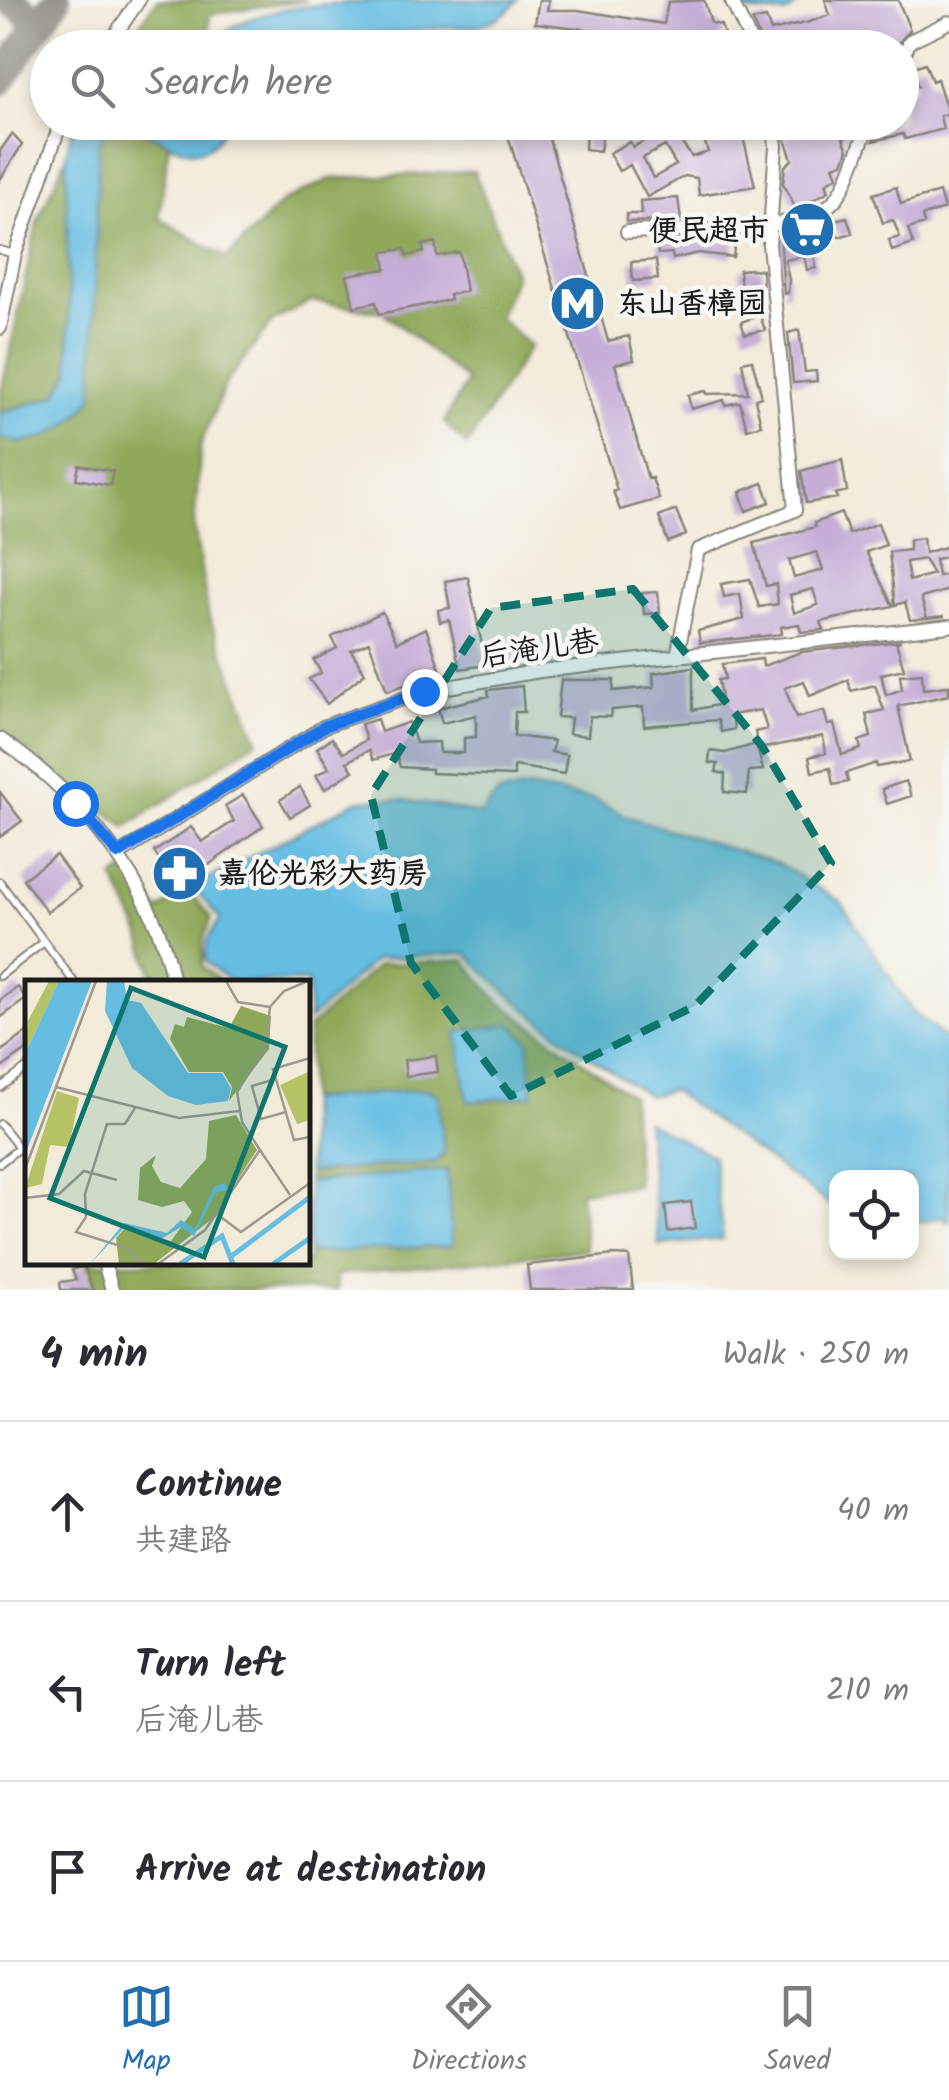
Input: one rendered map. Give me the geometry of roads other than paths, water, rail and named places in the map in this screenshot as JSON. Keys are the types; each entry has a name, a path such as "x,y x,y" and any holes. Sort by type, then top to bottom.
{"street":[{"path":"119,30 140,0"},
{"path":"731,0 745,30"},
{"path":"919,37 949,22"},
{"path":"0,328 15,254 55,140"},
{"path":"677,656 698,550 795,510 770,223 775,140"},
{"path":"627,232 770,223 820,213 837,199 862,140"},
{"name":"后淹儿巷","path":"118,854 325,726 424,691 540,671 949,626"},
{"path":"0,739 75,803 118,854 168,952 173,980"},
{"path":"105,1265 112,1290"}],"lane":[{"path":"0,250 15,254"},
{"path":"0,882 72,980"},
{"path":"0,976 44,942"},
{"path":"0,1088 25,1069"},
{"path":"0,1124 18,1148 0,1163"}],"water":[{"path":"518,0 503,15 477,26 419,30 229,30 271,13 326,4"},
{"path":"739,0 803,0 786,14 744,11"},
{"path":"70,140 100,140 93,397 65,426 39,439 12,441 0,437 0,413 57,395 70,371 66,155"},
{"path":"163,140 216,140 204,149 178,147"},
{"path":"528,788 594,799 629,817 779,864 841,902 912,1011 949,1042 949,1222 943,1217 919,1222 919,1170 829,1170 829,1204 671,1090 649,1096 600,1064 530,1012 466,953 376,959 310,1019 310,980 228,980 205,961 207,940 220,919 193,887 359,800 399,799 481,814 498,794"},
{"path":"510,1024 528,1040 533,1095 468,1102 457,1032"},
{"path":"428,1089 438,1096 444,1153 436,1162 310,1173 310,1100"},
{"path":"646,1121 713,1156 723,1239 659,1245"},
{"path":"447,1170 452,1246 310,1253 310,1182"}],"place":[{"name":"便民超市","path":"808,230"},
{"name":"东山香樟园","path":"578,303"},
{"name":"嘉伦光彩大药房","path":"179,873"}]}
